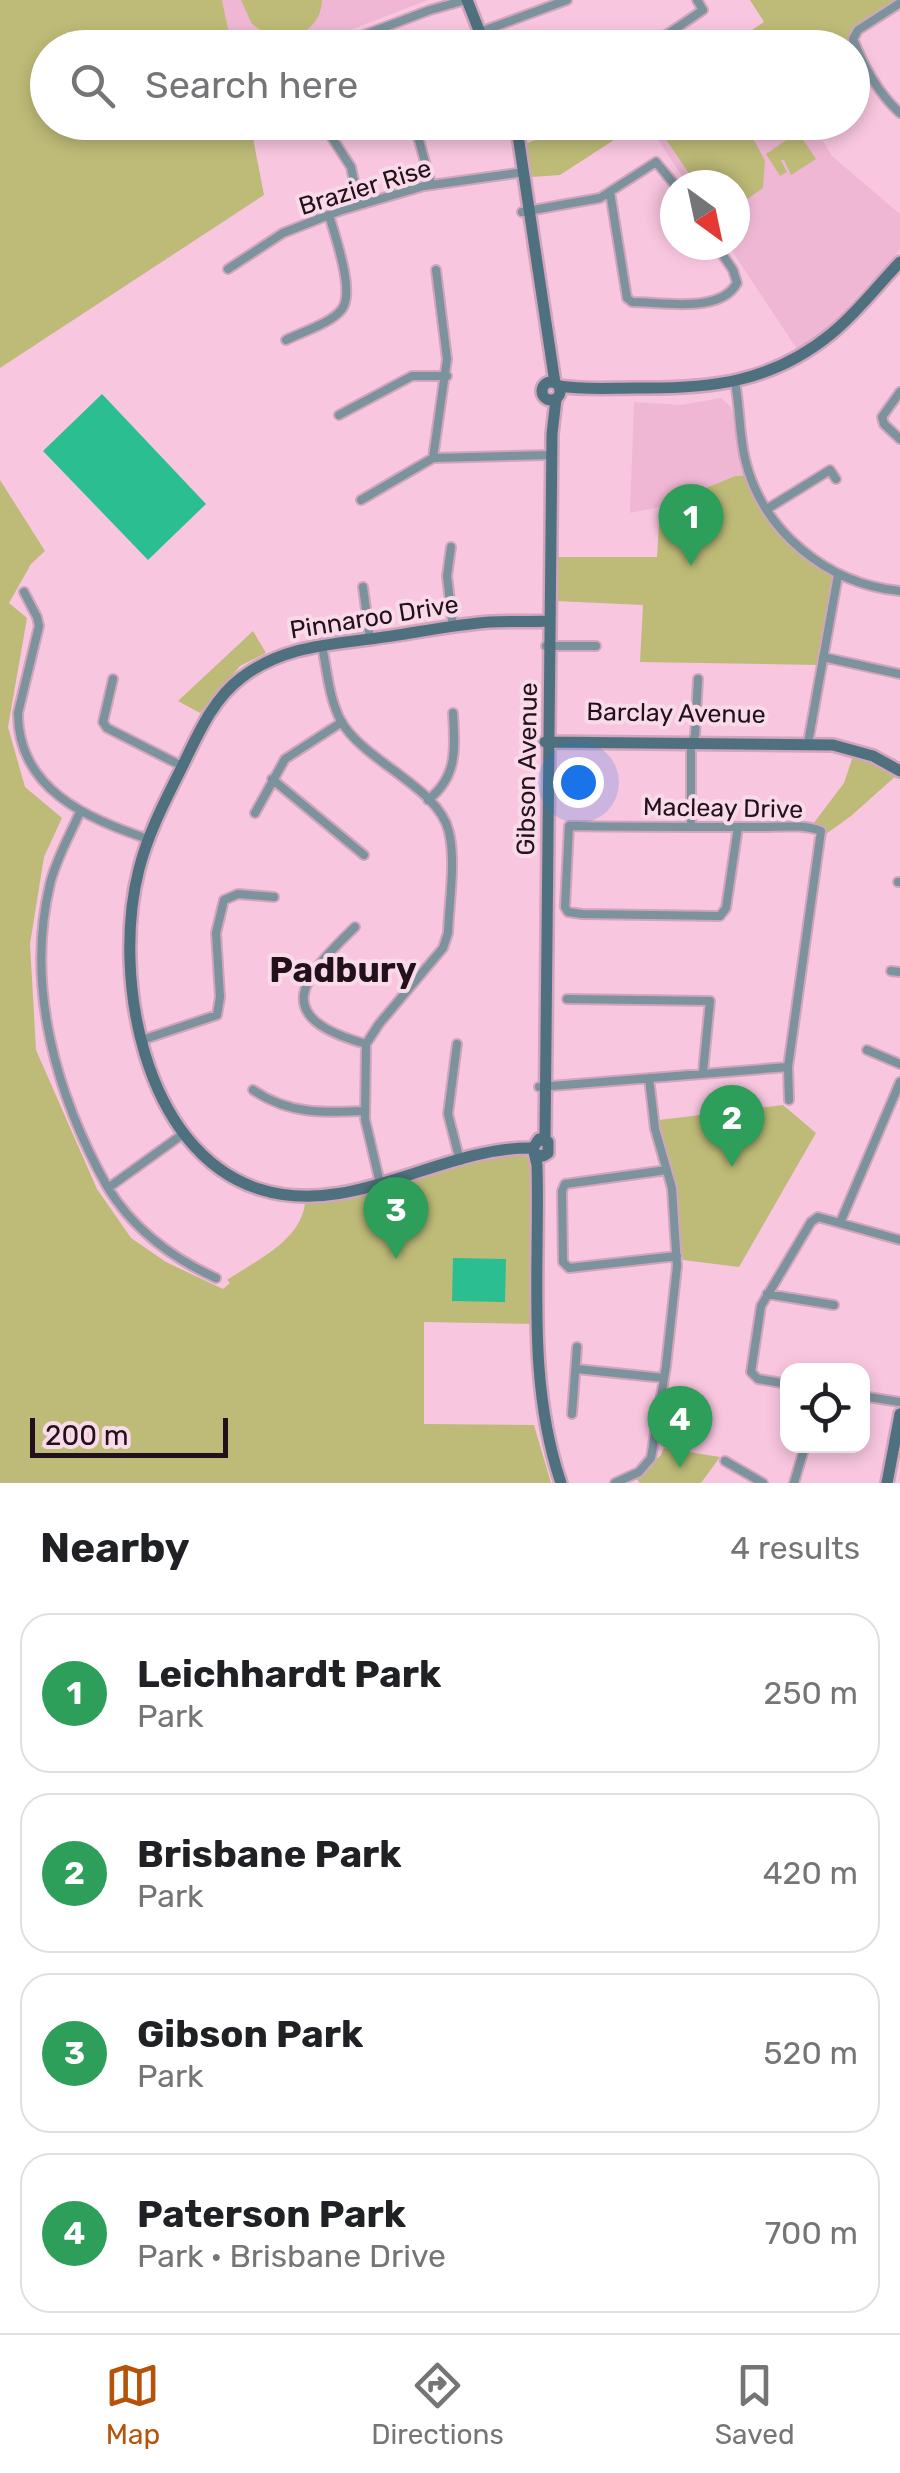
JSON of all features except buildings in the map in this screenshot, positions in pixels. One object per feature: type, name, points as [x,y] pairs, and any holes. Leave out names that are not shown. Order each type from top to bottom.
[{"type":"street","points":[[430,10],[446,0]]},
{"type":"street","points":[[377,30],[469,0],[483,30]]},
{"type":"street","points":[[486,30],[567,0]]},
{"type":"street","points":[[674,30],[703,10],[697,0]]},
{"type":"street","points":[[858,30],[900,3]]},
{"type":"street","points":[[870,71],[900,113]]},
{"type":"street","points":[[333,140],[351,167],[359,205]]},
{"type":"street","points":[[419,140],[431,184]]},
{"type":"street","name":"Gibson Avenue","points":[[515,140],[554,391],[539,1147],[539,1390],[544,1422],[564,1483]]},
{"type":"street","points":[[526,211],[600,198],[656,162],[664,170]]},
{"type":"street","name":"Brazier Rise","points":[[228,269],[283,233],[359,205],[431,184],[520,173]]},
{"type":"street","points":[[610,192],[627,298],[632,302],[710,302],[732,293],[737,284],[727,260]]},
{"type":"street","points":[[286,340],[340,312],[346,301],[346,282],[330,215]]},
{"type":"street","points":[[735,385],[818,344],[850,317],[900,262]]},
{"type":"street","points":[[433,458],[446,376],[436,270]]},
{"type":"street","points":[[554,391],[735,385],[778,373],[822,348],[855,320],[900,270]]},
{"type":"street","points":[[339,416],[412,376],[446,376]]},
{"type":"street","points":[[735,385],[746,463],[767,510],[797,546],[838,575],[868,586],[900,591]]},
{"type":"street","points":[[900,392],[882,417],[884,424],[900,438]]},
{"type":"street","points":[[360,500],[433,458],[550,455]]},
{"type":"street","points":[[767,510],[830,470],[836,479]]},
{"type":"street","points":[[451,547],[447,576],[453,627]]},
{"type":"street","points":[[808,740],[838,575]]},
{"type":"street","points":[[364,587],[370,639]]},
{"type":"street","points":[[24,592],[38,617],[38,626],[18,713],[20,737],[37,776],[80,812],[148,839]]},
{"type":"street","name":"Pinnaroo Drive","points":[[539,1147],[497,1151],[318,1197],[255,1188],[208,1161],[183,1134],[166,1105],[142,1040],[128,958],[133,899],[148,839],[212,710],[238,680],[285,653],[322,644],[453,627],[548,621]]},
{"type":"street","points":[[322,644],[330,689],[342,722],[438,809],[449,832],[448,933],[432,965],[366,1044],[364,1112],[380,1182]]},
{"type":"street","points":[[548,646],[596,646]]},
{"type":"street","points":[[823,658],[900,674]]},
{"type":"street","points":[[113,679],[103,722],[107,728],[182,766]]},
{"type":"street","points":[[691,827],[698,679]]},
{"type":"street","points":[[428,800],[444,787],[455,757],[453,713]]},
{"type":"street","points":[[255,813],[272,779],[296,749],[342,722]]},
{"type":"street","name":"Barclay Avenue","points":[[547,737],[808,740],[862,745],[900,768]]},
{"type":"street","points":[[272,779],[364,856]]},
{"type":"street","points":[[80,812],[50,884],[41,955],[52,1055],[91,1155],[131,1222],[179,1259],[216,1278]]},
{"type":"street","name":"Macleay Drive","points":[[738,827],[726,908],[720,916],[568,912],[565,907],[566,828],[691,827],[738,827],[810,828],[821,832],[788,1067],[789,1100]]},
{"type":"street","points":[[142,1040],[217,1015],[220,997],[216,933],[224,900],[238,894],[274,897]]},
{"type":"street","points":[[355,926],[309,975],[303,997],[309,1017],[317,1026],[366,1044]]},
{"type":"street","points":[[567,999],[710,1000],[703,1072]]},
{"type":"street","points":[[457,1044],[448,1114],[460,1161]]},
{"type":"street","points":[[867,1050],[900,1064]]},
{"type":"street","points":[[543,1087],[788,1067]]},
{"type":"street","points":[[614,1483],[639,1472],[651,1458],[677,1256],[676,1222],[655,1129],[649,1078]]},
{"type":"street","points":[[840,1223],[900,1082]]},
{"type":"street","points":[[253,1090],[278,1105],[311,1112],[364,1112]]},
{"type":"street","points":[[108,1188],[183,1134]]},
{"type":"street","points":[[667,1170],[566,1184],[562,1192],[562,1262],[569,1268],[677,1256]]},
{"type":"street","points":[[780,1383],[758,1379],[752,1372],[761,1306],[815,1218],[900,1240]]},
{"type":"street","points":[[766,1294],[834,1305]]},
{"type":"street","points":[[572,1414],[578,1347]]},
{"type":"street","points":[[577,1369],[664,1378]]},
{"type":"street","points":[[870,1397],[900,1402]]},
{"type":"street","points":[[891,1483],[900,1414]]},
{"type":"street","points":[[794,1483],[803,1453]]},
{"type":"street","points":[[891,1483],[900,1459]]},
{"type":"street","points":[[725,1461],[763,1483]]},
{"type":"shaded area","points":[[0,0],[222,0],[228,30],[30,30],[30,140],[253,140],[264,195],[0,368]]},
{"type":"shaded area","points":[[222,0],[428,0],[350,30],[228,30]]},
{"type":"shaded area","points":[[241,0],[322,0],[318,17],[306,30],[260,30],[252,24]]},
{"type":"shaded area","points":[[750,0],[900,0],[866,30],[752,30],[764,22]]},
{"type":"shaded area","points":[[614,140],[560,175],[531,177],[527,143]]},
{"type":"shaded area","points":[[658,140],[822,140],[832,156],[900,214],[900,250],[827,330],[797,349],[738,260],[750,260],[750,170],[678,170]]},
{"type":"shaded area","points":[[667,140],[754,140],[765,161],[763,188],[750,197],[750,170],[687,170]]},
{"type":"shaded area","points":[[786,140],[803,140],[816,159],[791,175],[781,160],[787,172],[780,176],[766,154]]},
{"type":"shaded area","points":[[102,394],[206,504],[148,560],[43,451]]},
{"type":"shaded area","points":[[721,398],[731,407],[750,475],[735,476],[660,507],[630,513],[634,402],[681,405]]},
{"type":"shaded area","points":[[750,475],[765,505],[786,531],[838,575],[817,665],[640,662],[643,605],[556,601],[557,557],[657,557],[660,507],[735,476]]},
{"type":"shaded area","points":[[0,480],[45,551],[31,564],[9,603],[27,618],[8,727],[25,787],[62,818],[44,857],[30,944],[36,1050],[97,1189],[131,1238],[166,1262],[223,1289],[230,1283],[227,1280],[286,1239],[302,1216],[305,1203],[480,1158],[521,1152],[531,1161],[538,1324],[424,1322],[424,1424],[534,1425],[551,1483],[0,1483]]},
{"type":"shaded area","points":[[253,631],[266,653],[240,666],[200,713],[178,701]]},
{"type":"shaded area","points":[[855,750],[898,774],[826,834],[810,828],[844,783]]},
{"type":"shaded area","points":[[783,1105],[816,1133],[739,1267],[683,1260],[674,1189],[659,1145],[659,1120]]},
{"type":"shaded area","points":[[453,1258],[506,1259],[505,1302],[452,1301]]},
{"type":"shaded area","points":[[664,1448],[720,1457],[701,1483],[640,1483],[636,1478]]},
{"type":"place","name":"Leichhardt Park","points":[[691,566]]},
{"type":"place","name":"Brisbane Park","points":[[732,1167]]},
{"type":"place","name":"Gibson Park","points":[[396,1259]]},
{"type":"place","name":"Paterson Park","points":[[680,1468]]},
{"type":"district","name":"Padbury","points":[[343,970]]}]
